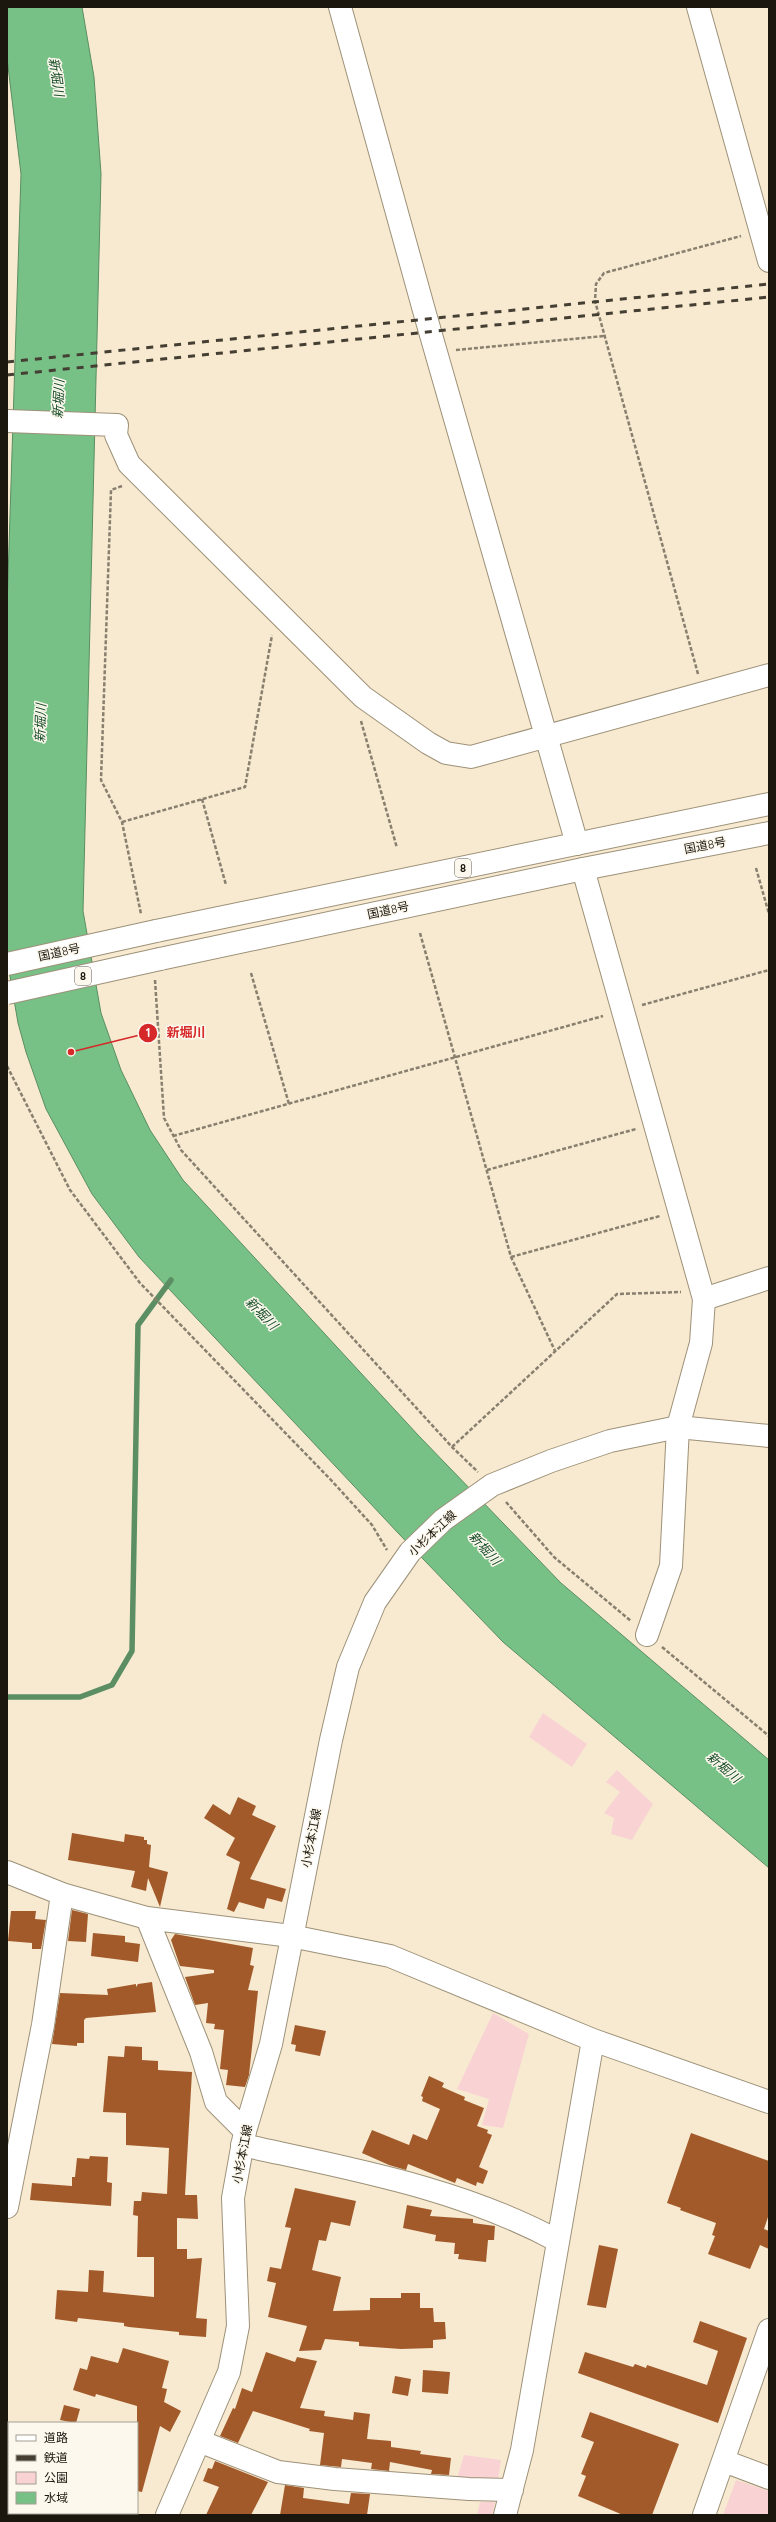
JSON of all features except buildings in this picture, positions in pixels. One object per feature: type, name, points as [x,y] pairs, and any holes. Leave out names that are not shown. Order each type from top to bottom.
[{"type":"main road","points":[[340,7],[436,352],[577,844]]},
{"type":"main road","points":[[698,7],[762,222],[769,261]]},
{"type":"main road","points":[[7,421],[116,424],[116,435],[130,464],[277,609],[363,697],[428,743],[446,753],[471,757],[547,738],[769,675]]},
{"type":"main road","name":"国道8号","points":[[7,964],[150,926],[577,844],[769,804]]},
{"type":"main road","name":"国道8号","points":[[7,993],[157,967],[583,869],[769,832]]},
{"type":"main road","points":[[583,869],[678,1211],[703,1295],[701,1343],[678,1427],[671,1566],[647,1635]]},
{"type":"main road","points":[[703,1295],[769,1278]]},
{"type":"main road","name":"小杉本江線","points":[[168,2515],[229,2372],[238,2326],[234,2198],[244,2138],[271,2044],[291,1936],[331,1740],[348,1667],[375,1602],[404,1560],[442,1520],[487,1489],[551,1461],[610,1441],[678,1427],[769,1436]]},
{"type":"main road","points":[[7,1872],[62,1894],[147,1918],[291,1936],[390,1956],[593,2040],[769,2102]]},
{"type":"main road","points":[[7,2207],[42,2025],[62,1894]]},
{"type":"main road","points":[[147,1918],[201,2052],[216,2102],[244,2138],[446,2192],[536,2229],[558,2241]]},
{"type":"main road","points":[[505,2515],[522,2450],[593,2040]]},
{"type":"main road","points":[[704,2515],[769,2330]]},
{"type":"main road","points":[[199,2441],[278,2472],[335,2479],[469,2489],[512,2490]]},
{"type":"main road","points":[[724,2461],[769,2478]]},
{"type":"path","points":[[704,693],[604,336],[595,301],[596,284],[604,273],[762,222]]},
{"type":"path","points":[[436,352],[604,336]]},
{"type":"path","points":[[145,478],[111,490],[101,780],[122,822],[150,926]]},
{"type":"path","points":[[122,822],[245,786],[277,609]]},
{"type":"path","points":[[363,697],[359,713],[397,848]]},
{"type":"path","points":[[202,799],[226,885]]},
{"type":"path","points":[[756,868],[769,914]]},
{"type":"path","points":[[420,933],[512,1257],[555,1351]]},
{"type":"path","points":[[157,967],[164,1118],[181,1150],[452,1447],[487,1489],[554,1557],[769,1736]]},
{"type":"path","points":[[174,1136],[769,970]]},
{"type":"path","points":[[251,973],[289,1104]]},
{"type":"path","points":[[7,1066],[70,1190],[140,1283],[331,1480],[404,1560]]},
{"type":"path","points":[[487,1170],[654,1124]]},
{"type":"path","points":[[512,1257],[678,1211]]},
{"type":"path","points":[[452,1447],[617,1294],[703,1295]]},
{"type":"green space","points":[[543,1713],[587,1744],[572,1767],[529,1737]]},
{"type":"green space","points":[[617,1770],[653,1804],[632,1840],[611,1834],[614,1818],[604,1813],[620,1792],[606,1782]]},
{"type":"green space","points":[[493,2013],[529,2034],[503,2128],[482,2125],[489,2099],[457,2089]]},
{"type":"green space","points":[[464,2455],[501,2460],[497,2485],[456,2482]]},
{"type":"green space","points":[[736,2480],[769,2491],[769,2515],[723,2515]]},
{"type":"green space","points":[[480,2502],[495,2502],[492,2515],[477,2515]]},
{"type":"water","points":[[7,7],[82,7],[94,77],[101,174],[83,911],[101,1013],[121,1070],[150,1130],[183,1180],[418,1435],[561,1583],[769,1760],[769,1868],[503,1642],[399,1534],[139,1257],[92,1194],[46,1109],[26,1052],[18,1023],[7,959],[7,608],[21,174],[7,58]]},
{"type":"waterway","points":[[7,1697],[80,1697],[112,1685],[132,1651],[138,1325],[171,1280]]},
{"type":"railway","points":[[7,362],[769,284]]},
{"type":"railway","points":[[7,375],[769,297]]},
{"type":"place","name":"新堀川","points":[[71,1052]]}]
